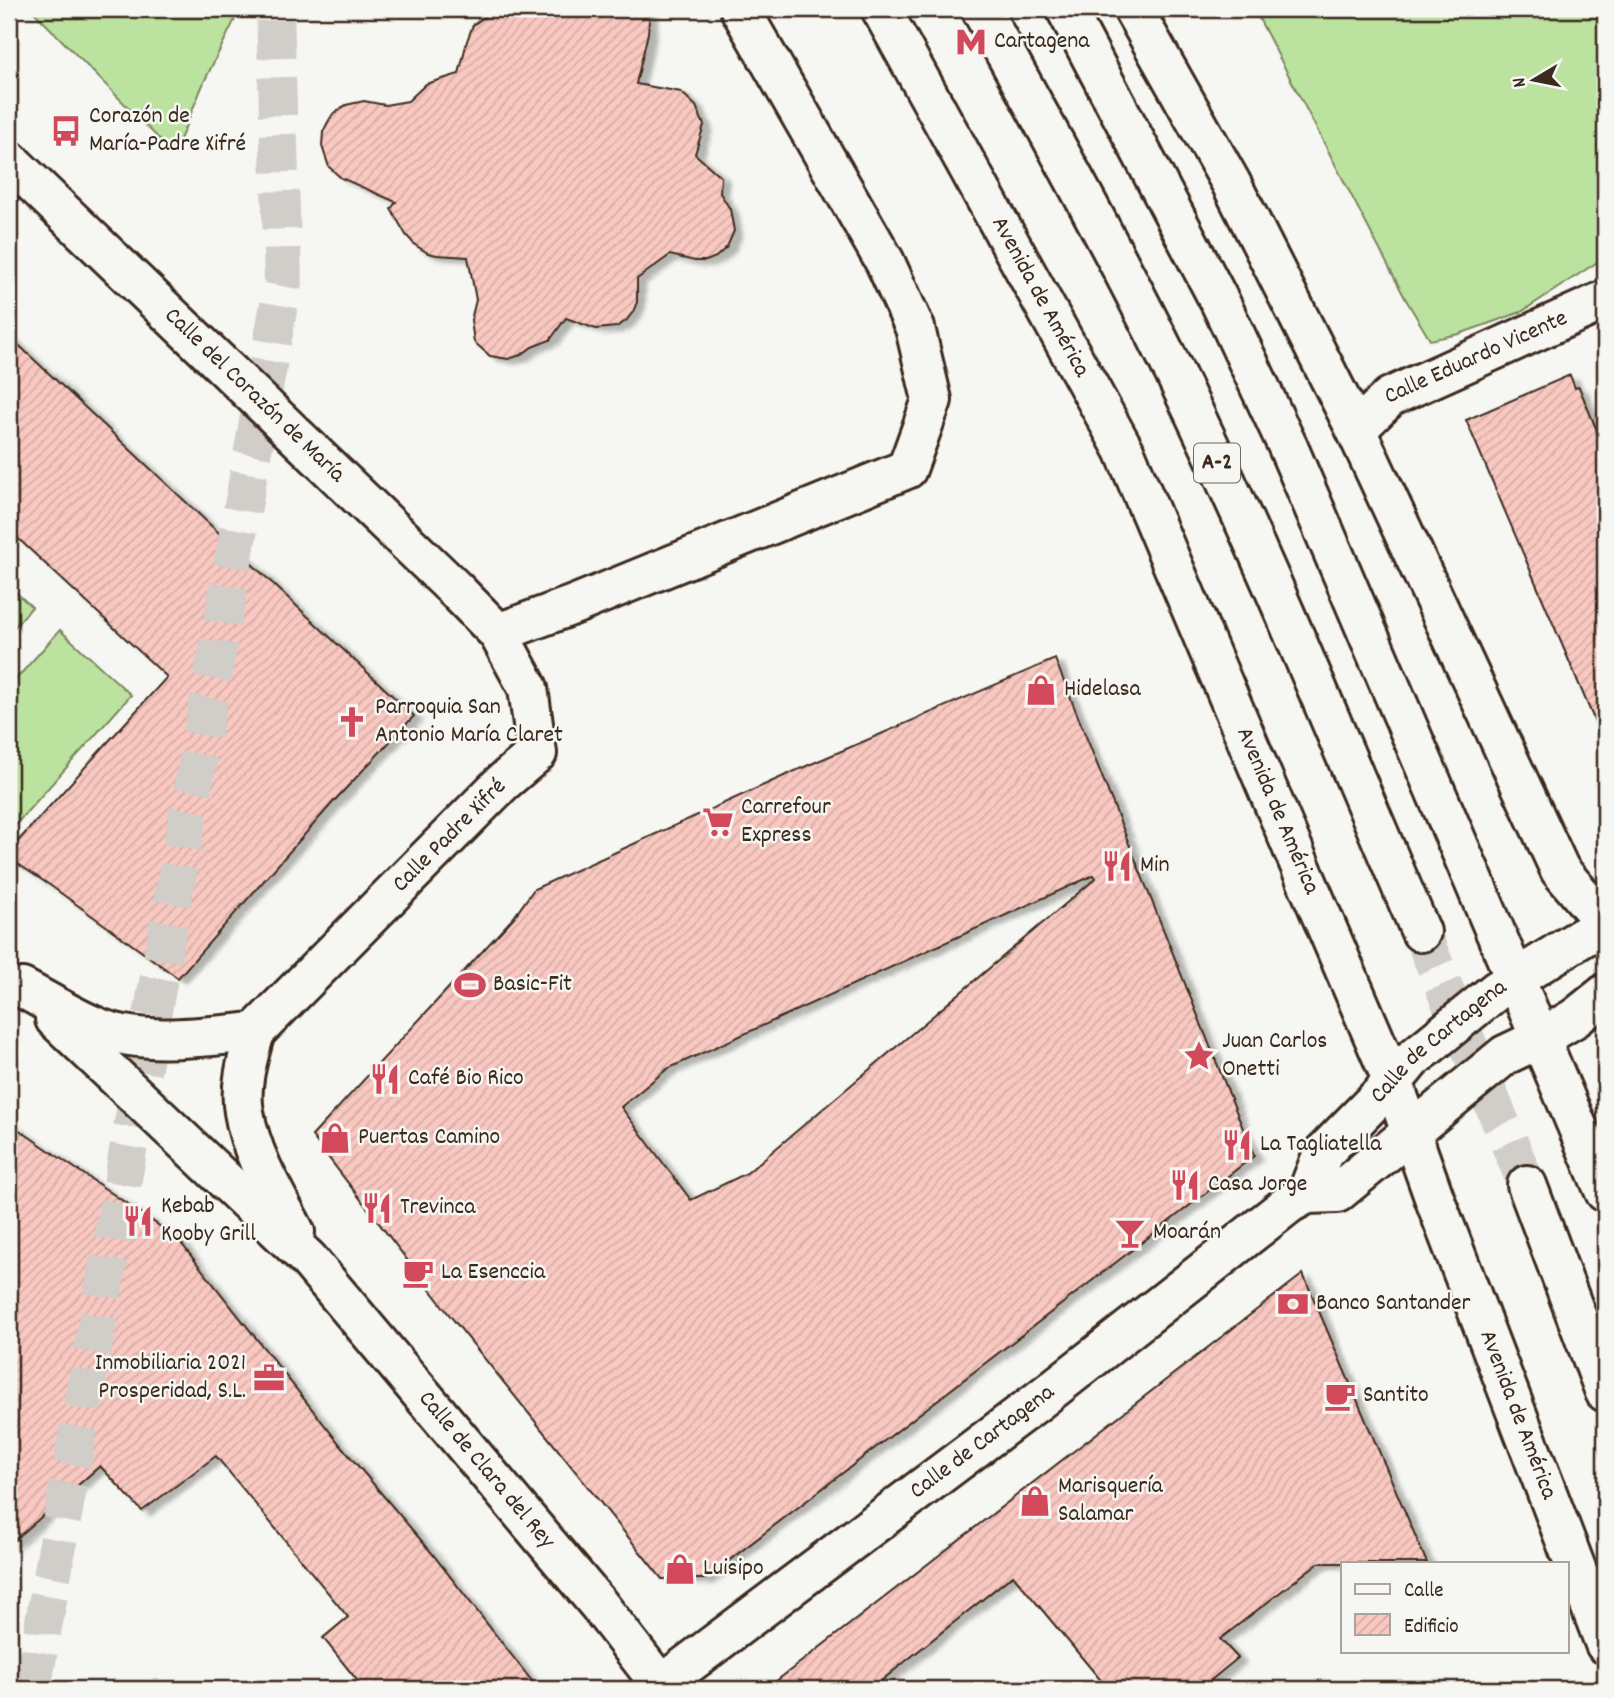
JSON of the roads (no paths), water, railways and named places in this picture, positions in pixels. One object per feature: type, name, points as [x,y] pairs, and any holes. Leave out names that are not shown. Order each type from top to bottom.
[{"type":"main road","points":[[498,633],[907,469],[932,400],[915,328],[885,262],[740,9]]},
{"type":"main road","name":"Avenida de América","points":[[881,9],[1124,450],[1393,1082],[1435,1200],[1605,1644]]},
{"type":"main road","name":"A-2","points":[[981,9],[1085,198],[1180,385],[1244,520],[1421,932]]},
{"type":"main road","points":[[1066,9],[1221,304],[1288,447],[1605,1192]]},
{"type":"main road","points":[[1133,9],[1231,183],[1356,430],[1560,870],[1592,908],[1605,914]]},
{"type":"main road","name":"Calle del Corazón de María","points":[[9,160],[498,633]]},
{"type":"main road","name":"Calle Eduardo Vicente","points":[[1356,430],[1390,397],[1604,304]]},
{"type":"main road","name":"Calle Padre Xifré","points":[[255,1032],[502,783],[537,752],[528,688],[498,633]]},
{"type":"main road","name":"Calle de Cartagena","points":[[1307,1194],[1323,1153],[1411,1060],[1496,990],[1605,926]]},
{"type":"main road","points":[[16,983],[99,1028],[136,1037],[203,1037],[255,1032]]},
{"type":"main road","name":"Calle de Clara del Rey","points":[[16,983],[308,1259],[599,1605],[660,1688]]},
{"type":"main road","name":"Calle de Cartagena","points":[[660,1688],[1038,1401],[1290,1203],[1307,1194],[1337,1193],[1505,1055],[1576,1018],[1605,994]]},
{"type":"main road","name":"Calle de Clara del Rey","points":[[255,1032],[245,1068],[243,1110],[254,1148],[308,1259]]},
{"type":"main road","points":[[1527,1185],[1605,1392]]},
{"type":"tunnel","points":[[32,1689],[283,282],[275,9]]},
{"type":"tunnel","points":[[1421,932],[1527,1185]]},
{"type":"place","name":"Cartagena","points":[[971,42]]},
{"type":"place","name":"Corazón de María-Padre Xifré","points":[[66,131]]},
{"type":"place","name":"Hidelasa","points":[[1041,690]]},
{"type":"place","name":"Parroquia San Antonio María Claret","points":[[352,722]]},
{"type":"place","name":"Carrefour Express","points":[[718,822]]},
{"type":"place","name":"Min","points":[[1117,866]]},
{"type":"place","name":"Basic-Fit","points":[[470,985]]},
{"type":"place","name":"Juan Carlos Onetti","points":[[1199,1056]]},
{"type":"place","name":"Café Bio Rico","points":[[385,1079]]},
{"type":"place","name":"Puertas Camino","points":[[335,1138]]},
{"type":"place","name":"La Tagliatella","points":[[1237,1145]]},
{"type":"place","name":"Casa Jorge","points":[[1185,1185]]},
{"type":"place","name":"Trevinca","points":[[377,1208]]},
{"type":"place","name":"Kebab Kooby Grill","points":[[138,1221]]},
{"type":"place","name":"Moarán","points":[[1130,1233]]},
{"type":"place","name":"La Esenccia","points":[[418,1273]]},
{"type":"place","name":"Banco Santander","points":[[1293,1304]]},
{"type":"place","name":"Inmobiliaria 2021 Prosperidad, S.L.","points":[[269,1378]]},
{"type":"place","name":"Santito","points":[[1340,1396]]},
{"type":"place","name":"Marisquería Salamar","points":[[1035,1501]]},
{"type":"place","name":"Luisipo","points":[[680,1569]]}]
